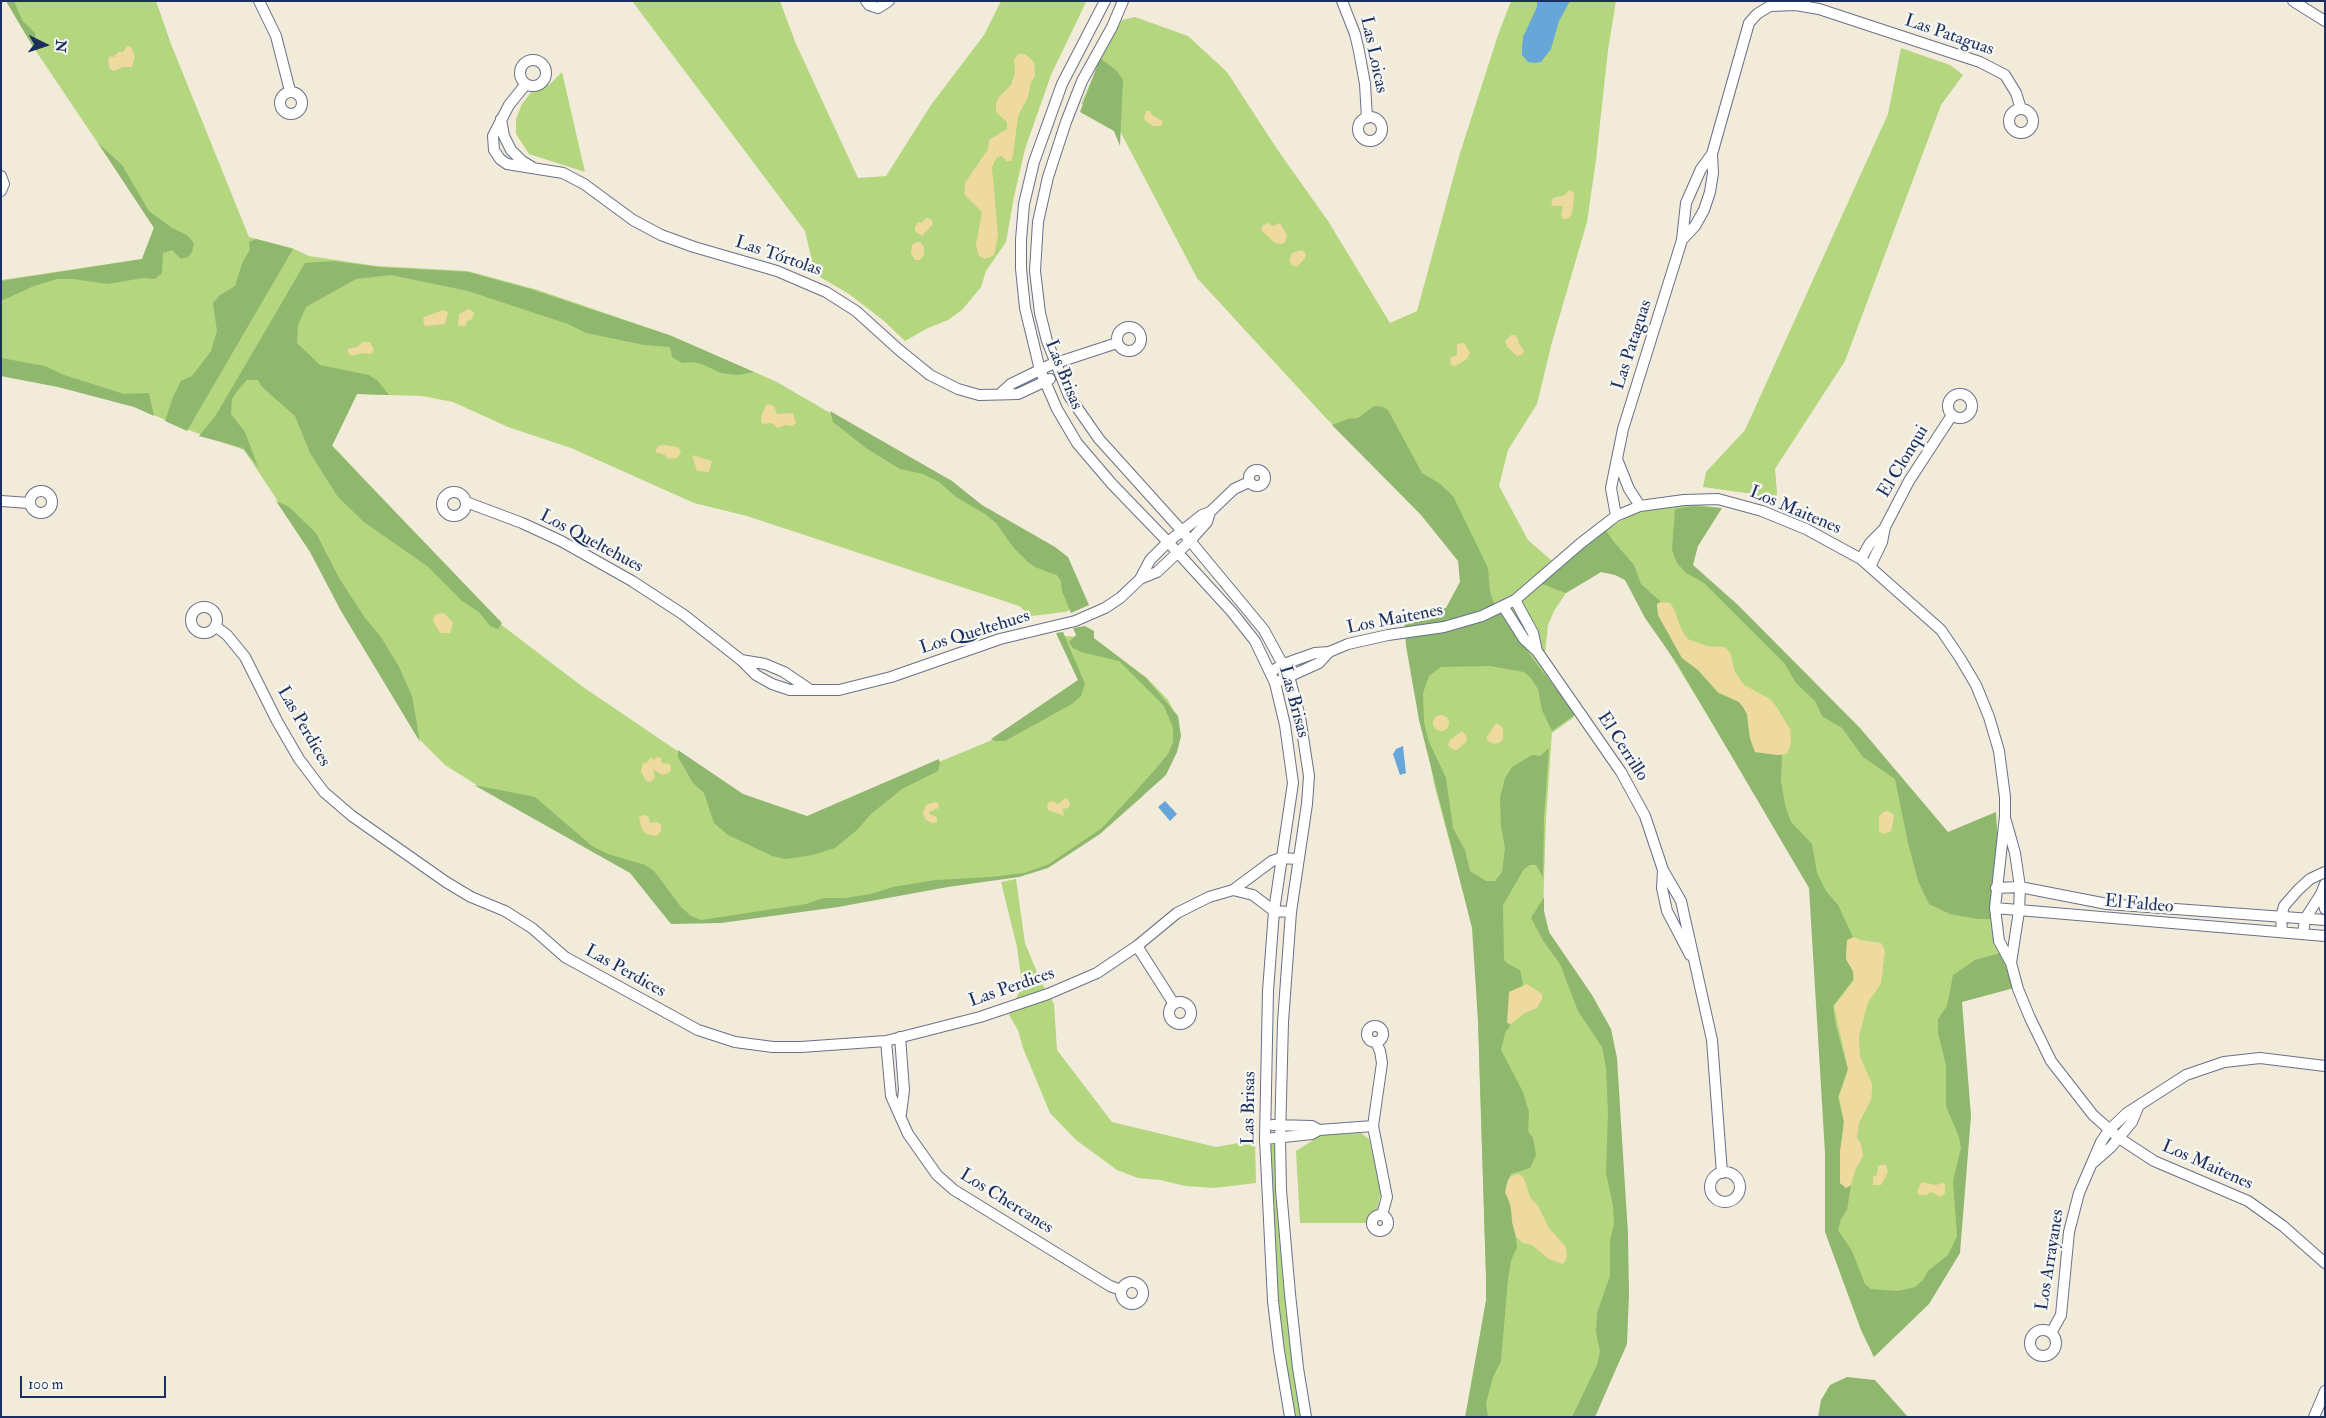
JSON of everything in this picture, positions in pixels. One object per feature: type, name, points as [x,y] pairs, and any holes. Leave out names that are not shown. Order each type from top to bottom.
[{"type":"street","points":[[258,1],[276,36],[290,91]]},
{"type":"street","points":[[866,1],[869,5],[878,8],[885,6],[889,1]]},
{"type":"street","name":"Las Brisas","points":[[1105,1],[1062,84],[1034,162],[1026,196],[1022,240],[1021,269],[1025,308],[1040,370],[1057,409],[1077,443],[1112,484],[1178,552],[1232,612],[1255,641],[1275,684],[1285,725],[1293,783],[1274,910],[1268,991],[1265,1139],[1273,1301],[1278,1351],[1290,1417]]},
{"type":"street","name":"Las Brisas","points":[[1123,1],[1112,28],[1082,81],[1048,177],[1038,222],[1035,271],[1040,313],[1057,368],[1069,396],[1099,439],[1182,530],[1264,630],[1289,676],[1300,717],[1309,776],[1307,804],[1291,912],[1283,1022],[1280,1138],[1281,1190],[1290,1294],[1298,1368],[1306,1417]]},
{"type":"street","name":"Las Loicas","points":[[1342,1],[1355,34],[1359,51],[1365,84],[1367,118]]},
{"type":"street","points":[[2292,1],[2325,21]]},
{"type":"street","name":"Las Pataguas","points":[[1616,516],[1612,488],[1623,429],[1682,240],[1684,212],[1692,185],[1712,154],[1749,23],[1757,14],[1769,4],[1796,5],[1819,9],[1980,62],[2005,75],[2016,93],[2021,109]]},
{"type":"street","name":"Las Tórtolas","points":[[526,84],[501,119],[492,141],[497,155],[507,164],[551,170],[575,179],[633,220],[661,235],[694,247],[777,271],[812,284],[856,312],[930,375],[965,392],[985,395],[1001,393],[1018,394],[1045,382],[1057,368]]},
{"type":"street","points":[[1049,116],[1066,122]]},
{"type":"street","name":"Las Tórtolas","points":[[501,119],[504,136],[512,150],[522,161],[533,167]]},
{"type":"street","name":"Las Pataguas","points":[[1682,240],[1695,226],[1704,210],[1710,192],[1713,173],[1712,154]]},
{"type":"street","points":[[1,176],[4,184],[1,191]]},
{"type":"street","name":"Las Tórtolas","points":[[1001,393],[1011,384],[1040,370],[1057,368],[1117,343]]},
{"type":"street","name":"El Clonqui","points":[[1870,567],[1882,542],[1886,527],[1909,481],[1952,415]]},
{"type":"street","points":[[1617,459],[1628,489],[1640,506]]},
{"type":"street","name":"Los Queltehues","points":[[1140,579],[1150,560],[1168,542],[1202,515],[1210,512],[1234,489],[1249,482]]},
{"type":"street","name":"Los Maitenes","points":[[1270,672],[1284,664],[1315,653],[1328,652],[1348,644],[1458,624],[1503,606],[1515,600],[1581,543],[1616,516],[1640,506],[1684,500],[1718,499],[1762,511],[1806,529],[1861,559],[1940,630],[1976,685],[1989,717],[1999,751],[2005,797],[2005,816],[1995,908],[1999,941],[2011,963],[2018,989],[2051,1061],[2087,1108],[2119,1138],[2154,1161],[2189,1177],[2232,1193],[2254,1205],[2283,1226],[2325,1264]]},
{"type":"street","points":[[1,501],[29,503]]},
{"type":"street","name":"Los Queltehues","points":[[466,502],[546,534],[619,573],[684,615],[741,660],[756,675],[772,684],[790,690],[839,690],[871,683],[992,641],[1075,621],[1112,604],[1140,579],[1157,572],[1207,522],[1210,512]]},
{"type":"street","name":"El Clonqui","points":[[1861,559],[1870,542],[1886,527]]},
{"type":"street","name":"El Cerrillo","points":[[1515,600],[1533,633],[1537,650]]},
{"type":"street","name":"El Cerrillo","points":[[1503,606],[1524,640],[1537,650],[1621,772],[1645,816],[1663,870],[1681,901],[1712,1040],[1722,1173]]},
{"type":"street","name":"Las Perdices","points":[[215,626],[227,635],[245,657],[299,759],[324,792],[352,816],[446,882],[471,897],[505,911],[532,928],[565,957],[698,1030],[735,1042],[773,1047],[801,1047],[886,1041],[980,1017],[1048,994],[1097,972],[1137,946],[1177,913],[1209,897],[1233,890],[1281,858]]},
{"type":"street","name":"Los Maitenes","points":[[1275,684],[1319,663],[1328,652]]},
{"type":"street","name":"Los Queltehues","points":[[741,660],[765,664],[784,672],[809,689]]},
{"type":"street","name":"Los Maitenes","points":[[2005,816],[2015,853],[2020,887],[2019,911],[2011,963]]},
{"type":"street","points":[[1281,858],[1298,859]]},
{"type":"street","name":"El Cerrillo","points":[[1663,870],[1662,888],[1667,911],[1693,961]]},
{"type":"street","points":[[2282,932],[2281,917],[2284,906],[2310,879],[2325,872]]},
{"type":"street","name":"El Faldeo","points":[[1996,888],[2020,887],[2107,904],[2325,920]]},
{"type":"street","points":[[2323,889],[2325,909]]},
{"type":"street","points":[[2304,934],[2306,919],[2323,889]]},
{"type":"street","points":[[1233,890],[1253,895],[1274,910],[1291,912]]},
{"type":"street","name":"El Faldeo","points":[[1995,908],[2325,936]]},
{"type":"street","points":[[1137,946],[1174,1004]]},
{"type":"street","name":"Los Chercanes","points":[[900,1037],[904,1090],[901,1114]]},
{"type":"street","name":"Los Chercanes","points":[[886,1041],[891,1096],[901,1114],[908,1134],[937,1176],[954,1190],[1110,1286],[1122,1290]]},
{"type":"street","points":[[1376,1042],[1382,1063],[1373,1126],[1388,1197],[1382,1215]]},
{"type":"street","name":"Los Arrayanes","points":[[2051,1333],[2061,1315],[2069,1232],[2079,1193],[2109,1130],[2127,1113],[2186,1075],[2224,1062],[2260,1058],[2325,1066]]},
{"type":"street","name":"Los Arrayanes","points":[[2094,1162],[2119,1138],[2132,1122],[2139,1106]]},
{"type":"street","points":[[1266,1125],[1312,1126],[1318,1130]]},
{"type":"street","points":[[1265,1139],[1312,1134],[1318,1130],[1373,1126]]},
{"type":"street","points":[[2314,1417],[2325,1391]]},
{"type":"green space","points":[[6,1],[156,1],[171,44],[249,237],[292,248],[309,256],[377,266],[468,271],[538,290],[672,336],[777,382],[962,490],[1087,604],[1065,612],[1031,616],[1019,606],[747,516],[694,503],[571,448],[508,427],[453,402],[422,396],[357,394],[332,445],[499,623],[583,687],[741,794],[806,817],[992,740],[1079,681],[1057,635],[1095,639],[1147,678],[1168,700],[1177,717],[1180,736],[1142,797],[1101,832],[1049,867],[1018,876],[946,885],[836,907],[672,923],[631,873],[499,799],[445,765],[421,741],[340,607],[311,551],[244,450],[183,428],[134,406],[55,386],[1,376],[1,280],[142,259],[154,227],[32,45]]},
{"type":"green space","points":[[6,1],[14,1],[22,20],[35,33],[38,52],[32,45]]},
{"type":"green space","points":[[632,1],[780,1],[796,44],[858,178],[886,176],[931,105],[984,35],[1001,1],[1086,2],[1051,75],[1025,149],[1006,242],[986,271],[981,287],[962,310],[948,320],[928,328],[905,341],[884,321],[849,294],[815,274],[805,231]]},
{"type":"green space","points":[[1511,1],[1616,1],[1608,50],[1587,222],[1552,342],[1537,404],[1508,450],[1499,486],[1528,540],[1559,567],[1606,530],[1634,513],[1687,503],[1720,508],[1697,547],[1691,565],[1861,730],[1991,913],[2015,985],[1961,1001],[1970,1117],[1959,1253],[1928,1303],[1873,1356],[1826,1231],[1826,1152],[1810,889],[1783,840],[1625,580],[1616,574],[1601,572],[1566,593],[1554,611],[1548,625],[1544,663],[1574,717],[1552,733],[1546,818],[1543,911],[1550,935],[1591,996],[1619,1115],[1628,1233],[1594,1417],[1466,1417],[1486,1300],[1478,1018],[1473,928],[1435,788],[1407,646],[1404,618],[1446,608],[1460,582],[1459,561],[1421,514],[1325,417],[1197,278],[1120,131],[1103,107],[1081,104],[1107,45],[1122,20],[1135,17],[1188,36],[1227,72],[1277,149],[1328,221],[1390,323],[1417,311],[1460,153],[1498,35]]},
{"type":"green space","points":[[1901,48],[1950,65],[1963,75],[1941,105],[1845,361],[1775,469],[1777,493],[1775,502],[1753,494],[1703,487],[1706,472],[1745,430],[1888,114]]},
{"type":"green space","points":[[1100,58],[1117,71],[1123,80],[1120,146],[1114,131],[1080,112]]},
{"type":"green space","points":[[562,72],[585,172],[529,154],[516,134],[516,119],[522,104],[532,91],[549,85]]},
{"type":"green space","points":[[98,143],[122,165],[149,211],[172,228],[187,235],[194,243],[192,252],[188,257],[181,259],[172,250],[163,253],[162,273],[155,279],[143,278],[108,284],[73,279],[57,279],[34,286],[1,301],[1,281],[142,259],[154,228]]},
{"type":"green space","points":[[256,239],[293,249],[187,431],[165,421],[173,397],[181,381],[192,376],[211,351],[217,331],[213,303],[220,295],[235,286],[243,261],[250,250],[249,242]]},
{"type":"green space","points":[[333,261],[379,267],[468,272],[530,289],[669,335],[754,372],[738,375],[721,373],[694,362],[682,363],[672,357],[670,347],[644,345],[586,333],[568,324],[468,291],[391,275],[356,279],[306,307],[298,325],[297,343],[320,365],[369,375],[378,381],[389,395],[357,394],[332,446],[502,623],[498,629],[490,626],[479,612],[462,601],[427,566],[364,522],[338,497],[310,453],[295,416],[262,387],[258,380],[247,380],[238,390],[232,399],[231,414],[245,432],[258,467],[243,448],[199,436],[216,415],[305,263]]},
{"type":"green space","points":[[1,358],[45,366],[64,375],[124,394],[149,393],[154,416],[134,407],[58,387],[1,376]]},
{"type":"green space","points":[[1374,406],[1383,407],[1388,410],[1422,473],[1439,483],[1453,496],[1488,568],[1490,591],[1494,604],[1538,666],[1576,714],[1552,731],[1542,710],[1538,689],[1530,677],[1524,672],[1490,666],[1441,667],[1429,676],[1423,693],[1424,723],[1429,742],[1446,778],[1453,828],[1465,850],[1470,871],[1486,881],[1495,881],[1502,872],[1505,848],[1501,827],[1500,798],[1505,778],[1512,767],[1532,755],[1540,756],[1549,748],[1544,818],[1543,877],[1536,865],[1530,865],[1524,869],[1503,905],[1504,960],[1520,970],[1523,984],[1509,1005],[1510,1026],[1505,1033],[1501,1050],[1523,1092],[1529,1112],[1528,1131],[1533,1138],[1536,1155],[1530,1168],[1511,1174],[1506,1186],[1517,1247],[1511,1261],[1508,1279],[1501,1361],[1493,1377],[1486,1403],[1488,1417],[1465,1417],[1486,1301],[1478,1021],[1472,928],[1419,720],[1406,646],[1404,617],[1446,608],[1460,582],[1458,561],[1421,515],[1332,425],[1348,419],[1358,418]]},
{"type":"green space","points":[[830,411],[952,481],[982,505],[1055,547],[1068,557],[1089,605],[1071,613],[1062,591],[1061,581],[1056,575],[1035,567],[1028,562],[1013,547],[996,523],[985,514],[956,497],[939,482],[923,474],[900,469],[866,448],[833,422]]},
{"type":"green space","points":[[276,501],[289,507],[316,533],[339,578],[365,618],[381,637],[399,667],[412,696],[420,742],[341,611],[310,552]]},
{"type":"green space","points":[[1692,506],[1722,508],[1698,546],[1693,565],[1738,605],[1860,728],[1948,832],[1996,812],[1999,862],[1995,919],[1977,919],[1950,914],[1929,904],[1918,881],[1895,779],[1863,757],[1842,728],[1822,716],[1815,701],[1796,683],[1785,664],[1704,583],[1686,573],[1677,563],[1672,550],[1675,509]]},
{"type":"green space","points":[[1605,529],[1634,565],[1641,584],[1661,602],[1657,604],[1658,615],[1682,658],[1698,670],[1718,693],[1739,702],[1743,707],[1747,714],[1750,738],[1755,752],[1782,755],[1781,781],[1785,805],[1791,822],[1812,844],[1817,873],[1826,891],[1838,905],[1853,937],[1847,940],[1846,959],[1853,971],[1853,980],[1833,1006],[1836,1026],[1848,1069],[1838,1097],[1844,1122],[1840,1152],[1840,1183],[1846,1188],[1851,1185],[1847,1210],[1841,1219],[1838,1230],[1852,1251],[1865,1284],[1871,1289],[1898,1291],[1915,1287],[1923,1280],[1928,1271],[1948,1255],[1957,1236],[1953,1181],[1961,1148],[1959,1137],[1946,1106],[1946,1065],[1938,1033],[1938,1019],[1947,1006],[1953,975],[1975,960],[2000,953],[2014,988],[1962,1002],[1971,1116],[1960,1253],[1929,1304],[1874,1357],[1861,1330],[1825,1232],[1825,1153],[1809,888],[1678,665],[1645,618],[1625,580],[1615,575],[1601,572],[1566,593],[1542,584],[1576,551]]},
{"type":"green space","points":[[1085,626],[1094,631],[1094,638],[1146,678],[1178,716],[1181,736],[1177,752],[1166,775],[1100,834],[1048,868],[1019,877],[948,887],[838,907],[721,923],[671,924],[630,873],[474,785],[535,797],[592,846],[608,854],[645,865],[654,871],[681,907],[691,916],[701,920],[806,904],[823,898],[845,898],[871,894],[893,887],[935,880],[1024,873],[1049,864],[1102,828],[1168,754],[1173,742],[1173,728],[1164,706],[1119,661],[1081,652],[1073,648],[1069,642],[1076,635],[1073,628]]},
{"type":"green space","points":[[1063,632],[1085,684],[1081,696],[1072,704],[1005,741],[991,739],[1078,680],[1056,633]]},
{"type":"green space","points":[[678,750],[743,794],[807,816],[939,759],[940,764],[938,771],[902,789],[871,814],[857,830],[835,848],[813,855],[786,859],[772,856],[728,835],[714,823],[704,793],[693,783],[678,757]]},
{"type":"green space","points":[[1016,879],[1025,943],[1041,982],[1054,1004],[1057,1050],[1112,1122],[1216,1147],[1255,1140],[1256,1183],[1214,1188],[1185,1186],[1160,1180],[1138,1178],[1117,1170],[1076,1140],[1050,1113],[1023,1048],[1018,1030],[1009,1015],[1022,985],[1017,947],[1001,882]]},
{"type":"green space","points":[[1544,897],[1544,911],[1549,932],[1592,995],[1611,1029],[1617,1058],[1628,1235],[1629,1295],[1627,1344],[1595,1417],[1572,1417],[1597,1365],[1600,1352],[1596,1332],[1597,1313],[1610,1276],[1610,1240],[1614,1224],[1613,1206],[1606,1173],[1608,1113],[1606,1068],[1602,1047],[1578,1011],[1560,964],[1544,942],[1531,918]]},
{"type":"green space","points":[[1361,1133],[1369,1139],[1381,1193],[1377,1210],[1369,1216],[1366,1223],[1300,1223],[1296,1151],[1321,1135]]},
{"type":"green space","points":[[1271,1144],[1275,1145],[1281,1256],[1291,1354],[1301,1417],[1295,1417],[1279,1314],[1273,1254]]},
{"type":"green space","points":[[1847,1377],[1875,1380],[1908,1417],[1818,1417],[1821,1400],[1830,1385]]},
{"type":"sand","points":[[127,46],[131,47],[135,57],[132,67],[123,67],[114,71],[109,68],[108,59],[110,56],[114,57],[118,52],[123,52]]},
{"type":"sand","points":[[1018,54],[1025,54],[1034,62],[1035,76],[1031,82],[1028,97],[1018,116],[1011,161],[1006,161],[1002,156],[997,157],[992,167],[998,235],[994,255],[985,259],[979,256],[976,245],[982,212],[964,194],[965,183],[988,149],[989,140],[1007,129],[1007,122],[996,112],[996,104],[999,97],[1011,85],[1015,73],[1014,60]]},
{"type":"sand","points":[[1146,111],[1150,111],[1152,115],[1163,121],[1161,126],[1152,126],[1144,119]]},
{"type":"sand","points":[[1569,190],[1574,193],[1572,214],[1568,219],[1563,219],[1561,214],[1563,206],[1553,206],[1551,203],[1553,198],[1565,195]]},
{"type":"sand","points":[[926,218],[931,219],[933,224],[922,236],[915,231],[915,227],[918,222],[922,223]]},
{"type":"sand","points":[[1268,223],[1273,226],[1280,223],[1287,235],[1285,242],[1282,244],[1275,243],[1261,230],[1263,225]]},
{"type":"sand","points":[[917,242],[921,243],[924,247],[924,255],[920,260],[915,260],[911,253],[912,245]]},
{"type":"sand","points":[[1302,250],[1306,254],[1305,258],[1297,267],[1292,265],[1289,261],[1292,253]]},
{"type":"sand","points":[[469,309],[474,313],[472,319],[467,321],[466,326],[458,326],[459,314]]},
{"type":"sand","points":[[443,310],[448,312],[445,324],[425,326],[424,317]]},
{"type":"sand","points":[[1511,335],[1515,335],[1518,339],[1519,344],[1524,350],[1523,354],[1517,356],[1507,347],[1505,341]]},
{"type":"sand","points":[[363,342],[370,342],[374,350],[371,354],[362,353],[351,356],[348,353],[348,349],[357,347]]},
{"type":"sand","points":[[1464,343],[1470,353],[1467,359],[1456,366],[1451,365],[1450,358],[1457,355],[1457,344]]},
{"type":"sand","points":[[767,404],[774,406],[777,414],[793,413],[796,423],[792,426],[785,425],[778,428],[772,423],[762,424],[761,416]]},
{"type":"sand","points":[[658,446],[678,447],[681,453],[677,458],[668,459],[665,455],[655,452]]},
{"type":"sand","points":[[692,455],[712,461],[709,472],[697,471]]},
{"type":"sand","points":[[1661,602],[1670,603],[1682,631],[1688,639],[1707,646],[1725,647],[1731,654],[1734,670],[1744,685],[1770,699],[1776,706],[1790,729],[1791,744],[1787,754],[1778,755],[1755,752],[1750,738],[1747,714],[1743,707],[1739,702],[1718,692],[1698,670],[1682,658],[1658,615],[1657,604]]},
{"type":"sand","points":[[445,614],[453,623],[450,633],[440,633],[433,621],[435,615]]},
{"type":"sand","points":[[1441,715],[1447,717],[1449,723],[1447,729],[1441,731],[1435,729],[1433,723],[1435,717]]},
{"type":"sand","points":[[1496,723],[1503,728],[1503,738],[1501,742],[1494,744],[1487,740],[1487,737]]},
{"type":"sand","points":[[1462,731],[1467,737],[1466,742],[1457,750],[1452,749],[1448,745],[1450,740]]},
{"type":"sand","points":[[651,757],[654,760],[657,757],[661,758],[662,763],[670,764],[671,769],[669,773],[662,775],[653,769],[655,778],[650,782],[646,781],[641,771],[643,763],[646,763]]},
{"type":"sand","points":[[1065,798],[1068,799],[1070,804],[1068,808],[1063,809],[1064,816],[1048,810],[1047,804],[1049,802],[1052,801],[1058,804]]},
{"type":"sand","points":[[938,803],[939,808],[929,812],[929,814],[937,817],[937,822],[932,823],[925,819],[923,813],[926,805]]},
{"type":"sand","points":[[1888,811],[1894,815],[1893,822],[1891,831],[1884,834],[1879,831],[1879,817],[1883,812]]},
{"type":"sand","points":[[643,815],[648,816],[650,823],[657,822],[661,825],[661,831],[657,836],[646,834],[642,829],[639,817]]},
{"type":"sand","points":[[1854,937],[1860,940],[1881,943],[1885,951],[1881,984],[1868,1002],[1859,1036],[1860,1056],[1872,1084],[1872,1091],[1871,1100],[1859,1123],[1857,1138],[1861,1144],[1863,1156],[1856,1168],[1851,1185],[1846,1188],[1840,1183],[1840,1152],[1844,1122],[1839,1097],[1848,1069],[1834,1006],[1854,980],[1853,971],[1846,959],[1847,940]]},
{"type":"sand","points":[[1527,984],[1542,994],[1542,999],[1537,1008],[1525,1013],[1511,1024],[1507,1023],[1509,992]]},
{"type":"sand","points":[[1886,1165],[1888,1172],[1881,1185],[1873,1185],[1873,1177],[1877,1175],[1878,1166]]},
{"type":"sand","points":[[1519,1174],[1524,1178],[1530,1197],[1538,1206],[1549,1228],[1566,1247],[1567,1257],[1563,1264],[1549,1259],[1532,1245],[1523,1243],[1516,1237],[1512,1222],[1511,1206],[1505,1192],[1511,1176]]},
{"type":"sand","points":[[1922,1182],[1936,1185],[1945,1184],[1945,1193],[1941,1197],[1931,1192],[1926,1195],[1919,1195],[1917,1191]]},
{"type":"water","points":[[1537,1],[1570,1],[1559,21],[1551,49],[1541,62],[1534,63],[1528,62],[1522,55],[1522,47],[1523,37],[1537,7]]},
{"type":"water","points":[[1403,746],[1406,773],[1400,775],[1393,754],[1396,749]]},
{"type":"water","points":[[1165,801],[1177,814],[1170,821],[1158,807]]}]
